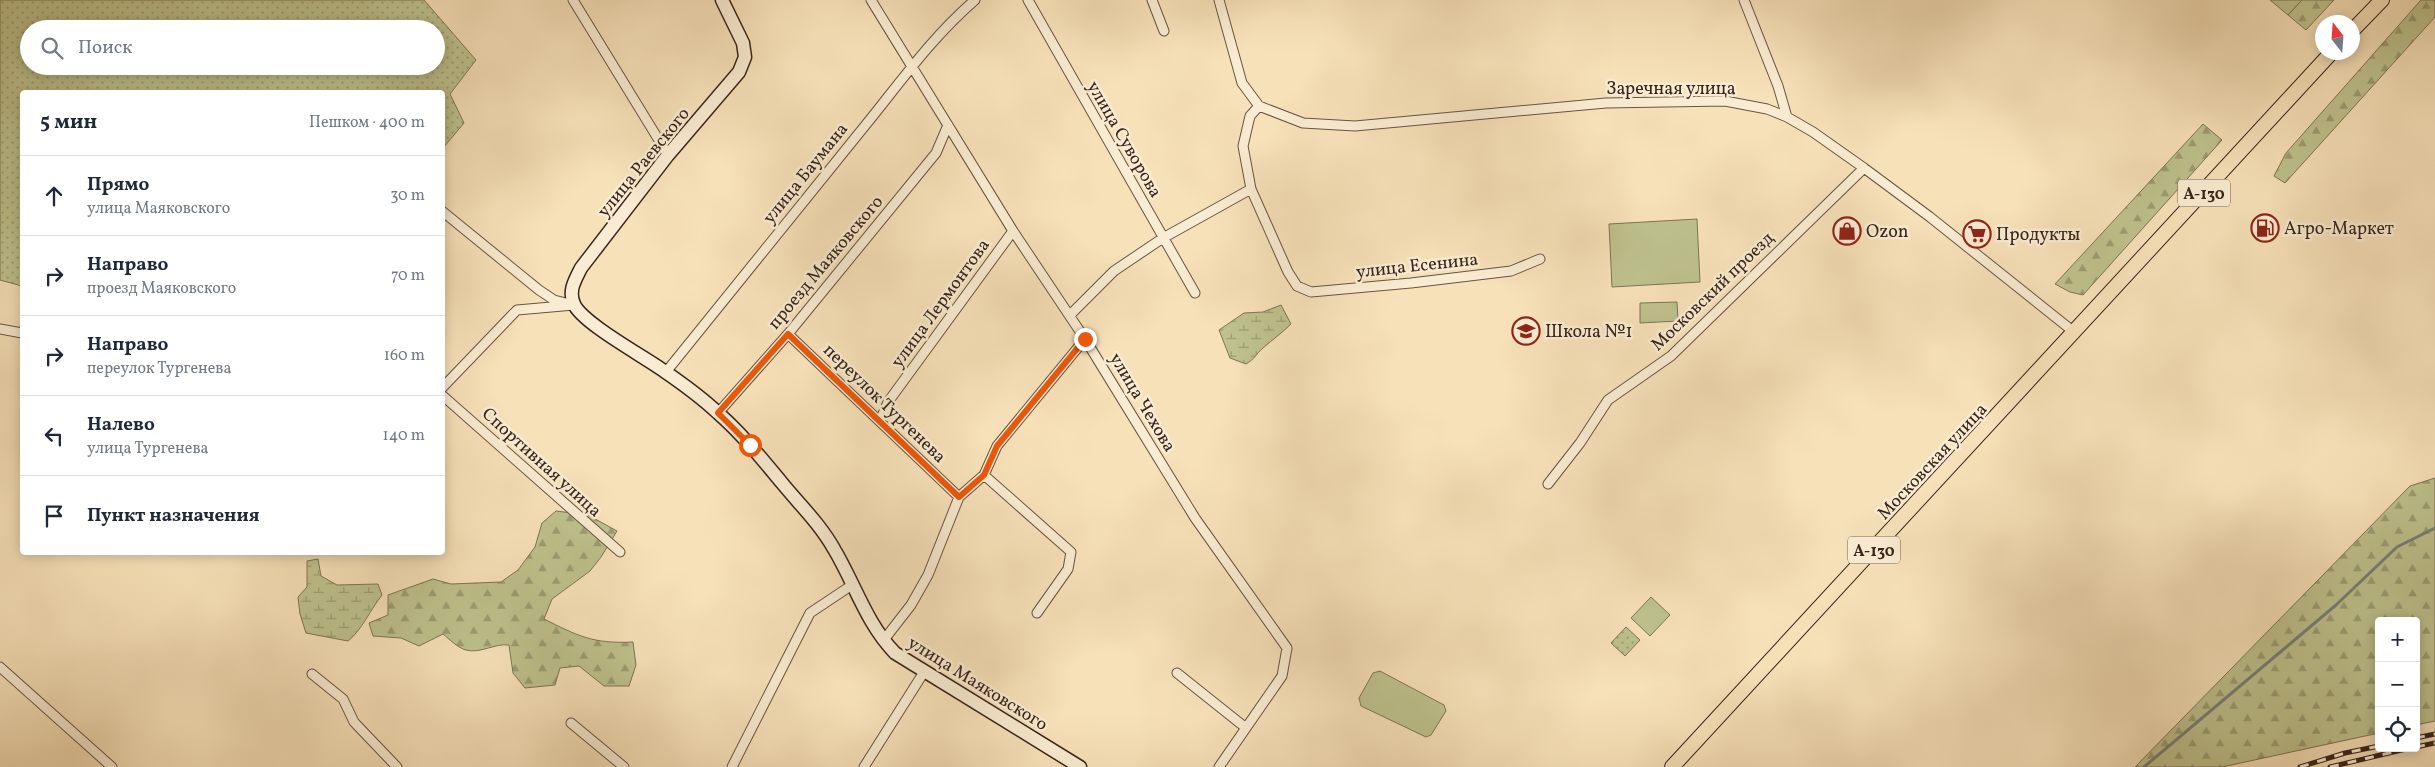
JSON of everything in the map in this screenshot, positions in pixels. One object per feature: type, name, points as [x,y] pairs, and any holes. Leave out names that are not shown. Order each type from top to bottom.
[{"type":"main road","points":[[2360,23],[2382,0]]},
{"type":"main road","name":"А-130","points":[[2074,332],[2325,60]]},
{"type":"main road","name":"Московская улица","points":[[1672,767],[2074,332]]},
{"type":"street","points":[[573,0],[668,155]]},
{"type":"street","name":"улица Раевского","points":[[574,305],[571,294],[581,268],[668,155],[739,72],[744,57],[743,43],[722,0]]},
{"type":"street","name":"улица Чехова","points":[[871,0],[1013,231],[1085,339],[1194,518],[1287,648],[1282,676],[1219,767]]},
{"type":"street","name":"улица Баумана","points":[[666,372],[868,123],[912,64],[958,14],[975,0]]},
{"type":"street","name":"улица Суворова","points":[[1028,0],[1195,293]]},
{"type":"street","points":[[1152,0],[1164,31]]},
{"type":"street","points":[[1070,315],[1114,271],[1163,238],[1251,189],[1243,146],[1250,116],[1259,106],[1242,83],[1219,0]]},
{"type":"street","points":[[1744,0],[1778,86],[1787,117]]},
{"type":"street","name":"Заречная улица","points":[[1259,106],[1303,124],[1356,126],[1606,103],[1725,101],[1767,109],[1787,117],[1864,168],[1930,217],[2074,332]]},
{"type":"street","name":"проезд Маяковского","points":[[718,413],[788,334],[936,154],[948,125]]},
{"type":"street","name":"Московский проезд","points":[[1548,484],[1580,443],[1608,400],[1671,356],[1864,168]]},
{"type":"street","name":"улица Есенина","points":[[1251,189],[1288,272],[1297,286],[1311,292],[1411,284],[1511,271],[1540,259]]},
{"type":"street","name":"улица Маяковского","points":[[445,213],[539,290],[554,300],[574,305],[585,318],[666,372],[718,413],[750,445],[822,529],[866,614],[883,641],[895,653],[1080,767]]},
{"type":"street","name":"улица Лермонтова","points":[[880,421],[888,402],[1013,231]]},
{"type":"street","points":[[445,385],[517,310],[574,305]]},
{"type":"street","points":[[0,330],[20,333]]},
{"type":"street","name":"переулок Тургенева","points":[[788,334],[959,497]]},
{"type":"street","points":[[883,641],[911,605],[928,574],[959,497],[984,475],[997,446],[1085,339]]},
{"type":"street","name":"Спортивная улица","points":[[445,398],[620,552]]},
{"type":"street","points":[[984,475],[1071,552],[1068,569],[1037,613]]},
{"type":"street","points":[[732,767],[810,613],[852,585]]},
{"type":"street","points":[[0,667],[112,767]]},
{"type":"street","points":[[864,767],[924,672]]},
{"type":"street","points":[[1177,673],[1246,728]]},
{"type":"street","points":[[312,674],[343,699],[354,722],[397,767]]},
{"type":"street","points":[[571,723],[624,767]]},
{"type":"green space","points":[[0,0],[424,0],[441,20],[20,20],[20,75],[445,75],[445,24],[476,60],[450,94],[464,123],[445,146],[445,90],[20,90],[20,285],[0,280]]},
{"type":"green space","points":[[2270,0],[2302,0],[2288,15]]},
{"type":"green space","points":[[2302,0],[2334,0],[2320,15],[2315,15],[2315,20],[2306,30],[2288,15]]},
{"type":"green space","points":[[2421,0],[2435,0],[2435,17],[2285,183],[2274,176],[2286,153]]},
{"type":"green space","points":[[2203,124],[2222,140],[2083,295],[2070,292],[2055,284]]},
{"type":"green space","points":[[1697,219],[1700,282],[1612,287],[1609,224]]},
{"type":"green space","points":[[1677,302],[1678,321],[1640,323],[1640,303]]},
{"type":"green space","points":[[1281,305],[1291,324],[1246,364],[1230,358],[1219,330],[1244,313],[1263,312]]},
{"type":"green space","points":[[2435,478],[2435,721],[2420,724],[2420,617],[2375,617],[2375,734],[2222,767],[2135,767],[2410,486]]},
{"type":"green space","points":[[556,511],[588,515],[617,531],[590,571],[552,599],[544,619],[586,638],[607,642],[633,642],[636,665],[629,686],[604,686],[579,666],[560,668],[555,685],[525,688],[513,673],[509,645],[471,651],[460,647],[443,634],[419,646],[401,638],[373,636],[369,623],[388,615],[388,595],[433,579],[451,584],[501,582],[518,570],[535,547],[542,523]]},
{"type":"green space","points":[[318,559],[321,576],[337,585],[378,584],[382,595],[358,631],[348,641],[306,633],[300,614],[298,597],[307,587],[307,561]]},
{"type":"green space","points":[[1651,597],[1670,615],[1650,636],[1631,618]]},
{"type":"green space","points":[[1626,627],[1640,640],[1625,656],[1611,643]]},
{"type":"green space","points":[[1380,671],[1444,705],[1446,711],[1431,735],[1426,737],[1361,706],[1359,698],[1373,673]]},
{"type":"waterway","points":[[2144,767],[2336,605],[2397,547],[2435,528]]},
{"type":"railway","points":[[2420,737],[2435,734]]},
{"type":"railway","points":[[2420,746],[2435,743]]},
{"type":"railway","points":[[2300,767],[2345,753],[2375,747]]},
{"type":"railway","points":[[2330,767],[2393,752]]},
{"type":"place","name":"Агро-Маркет","points":[[2265,228]]},
{"type":"place","name":"Ozon","points":[[1847,231]]},
{"type":"place","name":"Продукты","points":[[1977,234]]},
{"type":"place","name":"Школа №1","points":[[1526,331]]},
{"type":"route","points":[[750,445],[718,413],[788,334],[959,497],[984,475],[997,446],[1085,339]]}]
